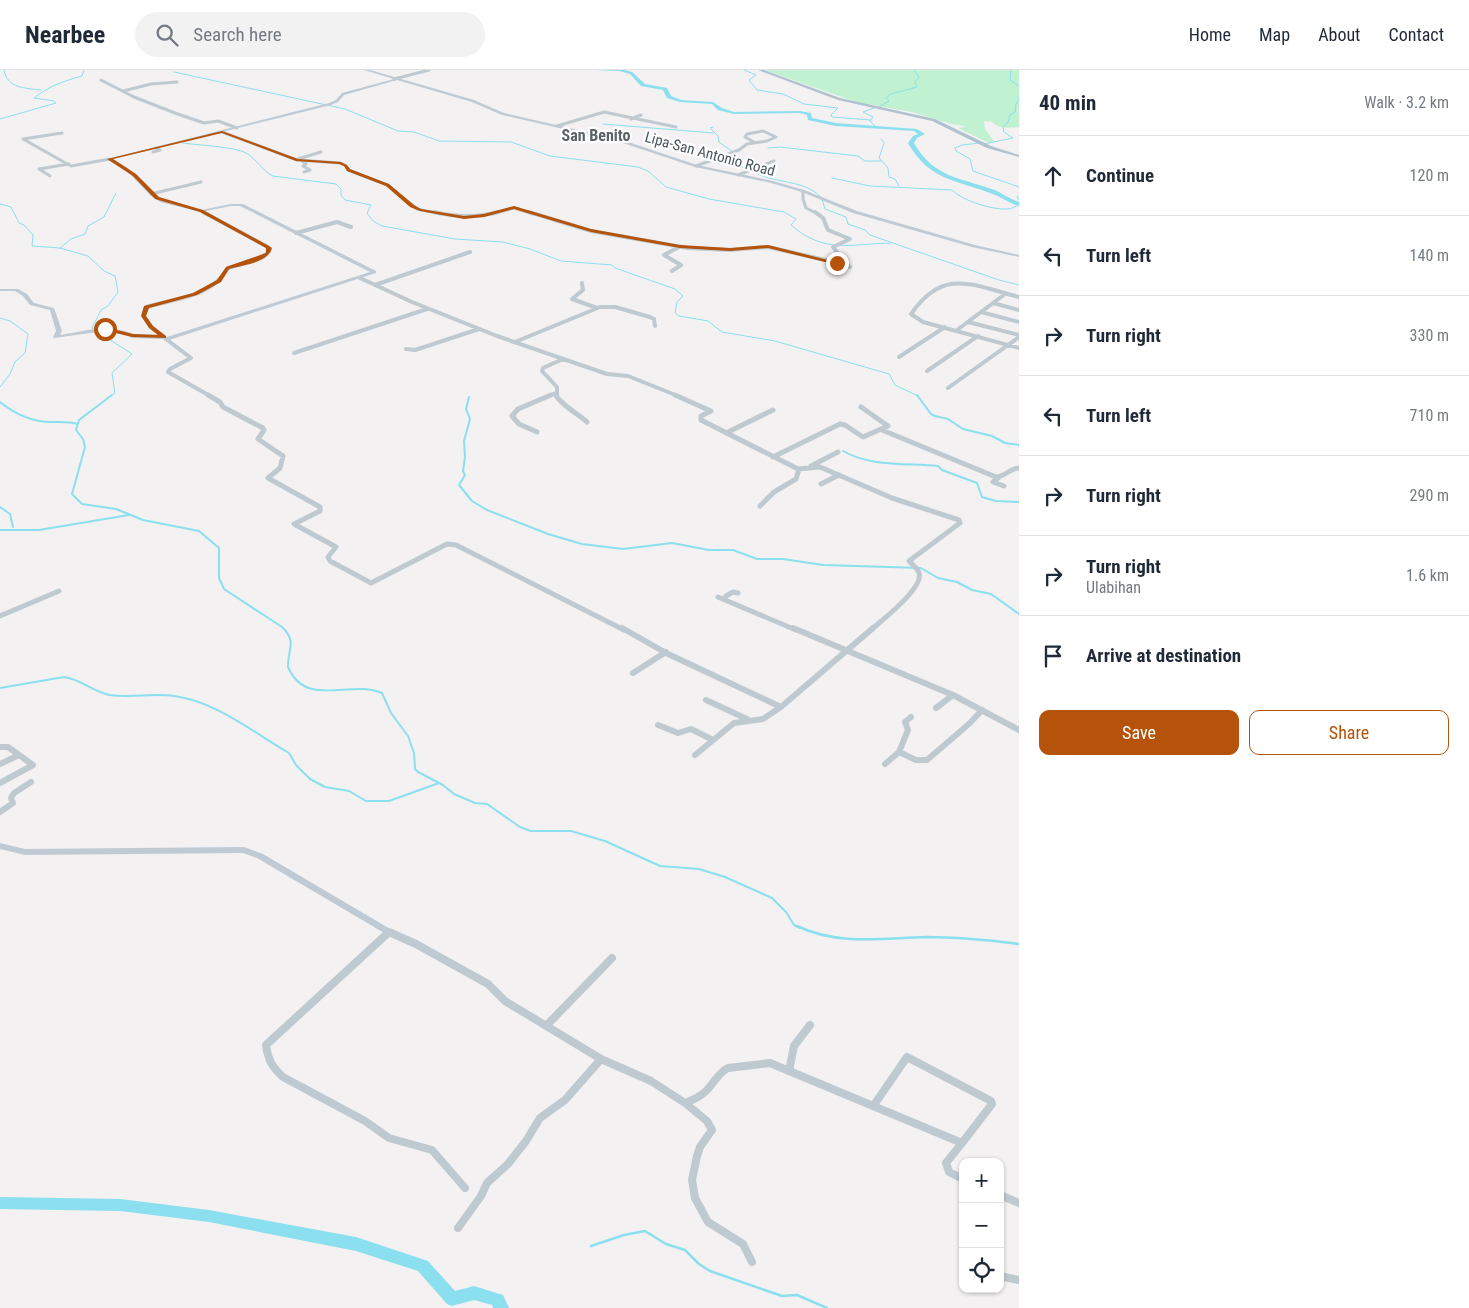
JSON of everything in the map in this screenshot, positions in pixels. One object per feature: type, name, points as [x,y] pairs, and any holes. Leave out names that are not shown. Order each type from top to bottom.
[{"type":"main road","points":[[760,70],[866,106],[933,120],[989,147],[1019,156]]},
{"type":"street","name":"Lipa-San Antonio Road","points":[[366,70],[395,80],[466,99],[503,114],[621,141],[696,166],[738,174],[803,191],[855,212],[974,246],[1019,256]]},
{"type":"street","points":[[62,133],[23,139],[76,166],[158,150],[335,102],[343,94],[429,70]]},
{"type":"street","points":[[101,80],[154,105],[204,125],[218,121],[237,128]]},
{"type":"street","points":[[123,91],[152,84],[177,82]]},
{"type":"street","points":[[557,126],[604,112],[676,127]]},
{"type":"street","points":[[631,119],[641,116]]},
{"type":"street","points":[[696,166],[739,150],[742,146],[754,142],[767,141],[776,137],[763,131],[747,134],[745,137],[754,142]]},
{"type":"street","points":[[222,132],[302,161],[334,161],[340,163],[346,166],[348,170],[387,185],[412,206],[420,210],[464,218],[484,216],[514,208],[591,230],[680,247],[730,250],[768,246],[850,267]]},
{"type":"street","points":[[296,159],[322,152]]},
{"type":"street","points":[[110,159],[134,175],[152,194],[162,200],[201,211],[268,247],[269,251],[263,257],[228,268],[219,281],[195,294],[146,307],[144,316],[151,327],[191,358],[170,369],[168,372],[220,402],[223,408],[264,428],[258,439],[284,456],[280,468],[268,478],[320,507],[320,511],[294,524],[336,547],[328,557],[330,561],[371,583],[425,554],[447,544],[452,544],[666,652],[781,707]]},
{"type":"street","points":[[302,161],[306,164],[302,166],[310,170],[304,172]]},
{"type":"street","points":[[738,174],[774,161]]},
{"type":"street","points":[[50,176],[39,169],[69,164]]},
{"type":"street","points":[[152,194],[200,182]]},
{"type":"street","points":[[803,191],[804,205],[808,210],[822,217],[828,230],[850,239],[833,247],[840,257],[840,262],[837,263]]},
{"type":"street","points":[[0,290],[16,290],[25,295],[32,304],[52,309],[59,331],[56,337],[105,329],[123,332],[132,336],[165,338],[360,278],[374,272],[241,205],[201,211]]},
{"type":"street","points":[[296,233],[337,222],[351,227]]},
{"type":"street","points":[[672,271],[681,265],[664,255],[680,247]]},
{"type":"street","points":[[375,285],[470,252]]},
{"type":"street","points":[[360,278],[478,329],[607,374],[628,376],[710,409],[700,418],[773,457],[800,469],[820,467],[892,498],[959,520],[960,523],[909,561],[920,578],[919,582],[906,598],[847,652],[781,707],[762,719],[734,723],[695,755]]},
{"type":"street","points":[[582,283],[583,290],[572,299],[597,308]]},
{"type":"street","points":[[1019,297],[957,283],[938,285],[918,302],[911,314],[923,322],[1019,348]]},
{"type":"street","points":[[957,330],[1005,294]]},
{"type":"street","points":[[993,303],[1019,310]]},
{"type":"street","points":[[516,342],[597,308],[614,307],[650,317],[654,320],[655,326]]},
{"type":"street","points":[[294,353],[427,308]]},
{"type":"street","points":[[981,312],[1019,322]]},
{"type":"street","points":[[968,322],[1019,336]]},
{"type":"street","points":[[899,357],[945,327]]},
{"type":"street","points":[[406,349],[415,350],[478,329]]},
{"type":"street","points":[[927,371],[978,336]]},
{"type":"street","points":[[948,388],[1019,336]]},
{"type":"street","points":[[563,359],[541,369],[556,385],[556,397],[560,402],[575,411],[587,422]]},
{"type":"street","points":[[537,432],[519,424],[512,416],[518,409],[556,393]]},
{"type":"street","points":[[773,457],[840,424],[845,425],[863,437],[888,426],[861,407]]},
{"type":"street","points":[[726,433],[773,410]]},
{"type":"street","points":[[882,430],[999,477]]},
{"type":"street","points":[[809,467],[838,452]]},
{"type":"street","points":[[1004,486],[993,482],[1015,468],[1019,468]]},
{"type":"street","points":[[760,506],[774,492],[796,478],[800,469]]},
{"type":"street","points":[[821,484],[839,475]]},
{"type":"street","points":[[0,616],[59,591]]},
{"type":"street","points":[[738,593],[733,592],[722,597],[847,652],[952,695],[1019,730]]},
{"type":"street","points":[[633,673],[666,652]]},
{"type":"street","points":[[936,708],[952,695]]},
{"type":"street","points":[[706,700],[749,720]]},
{"type":"street","points":[[899,752],[916,760],[927,760],[970,723],[982,710]]},
{"type":"street","points":[[885,764],[899,752],[908,730],[906,721],[911,717]]},
{"type":"street","points":[[658,725],[678,733],[691,729],[713,740]]},
{"type":"street","points":[[0,747],[8,746],[34,765],[0,783]]},
{"type":"street","points":[[0,764],[18,754]]},
{"type":"street","points":[[0,812],[12,805],[13,801],[11,798],[14,793],[31,782]]},
{"type":"street","points":[[0,846],[25,852],[244,850],[260,856],[389,932],[416,944],[488,984],[505,1001],[600,1059],[651,1081],[685,1103],[707,1121],[712,1130],[700,1147],[697,1156],[692,1180],[695,1198],[708,1222],[744,1244],[752,1262]]},
{"type":"street","points":[[389,932],[266,1045],[266,1054],[274,1069],[283,1077],[365,1121],[389,1138],[432,1150],[465,1188]]},
{"type":"street","points":[[546,1026],[612,958]]},
{"type":"street","points":[[789,1071],[794,1046],[810,1025]]},
{"type":"street","points":[[874,1105],[907,1057],[991,1101],[992,1104],[946,1163],[952,1174],[959,1177]]},
{"type":"street","points":[[458,1228],[481,1196],[487,1183],[508,1164],[526,1141],[540,1118],[565,1100],[600,1059]]},
{"type":"street","points":[[685,1103],[697,1098],[707,1090],[722,1071],[728,1068],[770,1064],[874,1105],[962,1143]]},
{"type":"street","points":[[1004,1197],[1019,1203]]},
{"type":"street","points":[[1004,1277],[1019,1280]]},
{"type":"green space","points":[[765,70],[1019,70],[1019,127],[1001,127],[992,122],[984,121],[985,129],[994,141],[989,143],[958,128],[964,126],[912,112],[856,102]]},
{"type":"waterway","points":[[4,70],[9,81],[13,84],[23,88],[41,90]]},
{"type":"waterway","points":[[0,119],[56,103],[54,101],[34,98],[57,84],[82,76],[84,70]]},
{"type":"waterway","points":[[596,70],[619,70],[632,73],[643,85],[665,89],[669,97],[680,101],[713,103],[720,109],[734,113],[800,112],[809,114],[810,119],[823,122],[849,126],[915,130],[922,134],[915,137],[911,143],[918,155],[935,171],[956,180],[995,192],[1011,202],[1019,204]]},
{"type":"waterway","points":[[744,70],[756,75],[749,80],[757,90],[783,94],[804,104],[838,108],[831,115],[832,117],[871,120]]},
{"type":"waterway","points":[[879,107],[889,101],[886,98],[891,94],[917,87],[915,82],[919,77],[914,70]]},
{"type":"waterway","points":[[1011,70],[1010,80],[1019,86]]},
{"type":"waterway","points":[[174,72],[345,109],[398,131],[414,132],[439,141],[511,142],[550,156],[638,167],[648,171],[666,187],[709,199],[784,212],[796,219],[791,225],[803,234],[826,244],[890,243]]},
{"type":"waterway","points":[[984,144],[1013,138],[1004,132],[1003,127],[1008,122],[1010,115],[1015,112],[1016,104],[1019,100]]},
{"type":"waterway","points":[[871,120],[873,117],[863,112],[874,108]]},
{"type":"waterway","points":[[871,120],[876,127]]},
{"type":"waterway","points":[[603,124],[714,133]]},
{"type":"waterway","points":[[713,127],[710,128],[718,136],[719,142],[733,152]]},
{"type":"waterway","points":[[881,139],[884,143],[879,158],[888,168],[889,177],[895,179],[899,186]]},
{"type":"waterway","points":[[183,143],[241,151],[250,156],[273,176],[336,184],[341,189],[341,195],[345,200],[371,205],[367,213],[373,221],[382,226],[455,239],[503,242],[530,249],[561,261],[612,265],[615,268],[675,289],[683,296],[677,302],[675,313],[679,316],[708,321],[722,332],[775,341],[889,374],[895,385],[918,396]]},
{"type":"waterway","points":[[980,143],[962,145],[955,148],[956,151],[970,159],[973,171],[1019,187]]},
{"type":"waterway","points":[[768,148],[780,147],[858,156],[865,161],[881,161]]},
{"type":"waterway","points":[[720,158],[747,169]]},
{"type":"waterway","points":[[751,170],[769,178],[805,187],[821,197]]},
{"type":"waterway","points":[[832,178],[870,186],[952,190],[963,198],[994,208],[1009,209],[1019,205]]},
{"type":"waterway","points":[[60,248],[71,239],[85,234],[88,226],[104,217],[116,193]]},
{"type":"waterway","points":[[1019,196],[1017,197],[1019,200]]},
{"type":"waterway","points":[[822,199],[825,209],[846,217],[848,224],[865,230],[870,235],[999,280],[1019,285]]},
{"type":"waterway","points":[[0,204],[11,207],[19,223],[24,225],[33,235],[32,246],[60,248]]},
{"type":"waterway","points":[[60,248],[88,256],[104,271],[115,276],[118,292],[108,306],[101,310],[92,328],[132,354],[112,373],[115,393],[111,396]]},
{"type":"waterway","points":[[0,318],[10,321],[28,334],[25,353],[15,362],[10,374],[0,387]]},
{"type":"waterway","points":[[78,424],[79,420],[112,395]]},
{"type":"waterway","points":[[918,396],[931,414],[935,416],[948,419],[963,429],[992,436],[1005,443],[1019,445]]},
{"type":"waterway","points":[[469,397],[466,409],[470,419],[464,441],[465,457],[463,471],[465,475],[459,485],[472,501],[487,510],[548,534],[582,544],[623,549],[672,543],[709,550],[733,550],[757,559],[783,559],[823,565],[921,568],[938,578],[957,582],[972,590],[991,594],[1019,614]]},
{"type":"waterway","points":[[0,402],[18,414],[30,419],[44,422],[78,424]]},
{"type":"waterway","points":[[78,424],[76,430],[83,439],[85,447],[72,494],[82,504],[116,509],[143,520],[199,531],[219,548],[219,578],[224,589],[287,632],[291,642],[288,667],[296,680],[306,687],[317,690],[357,689],[382,693],[391,713],[408,736],[414,753],[415,769],[418,772],[443,785],[454,794],[475,803],[487,804],[520,827],[531,831],[571,831],[605,841],[660,866],[699,869],[725,877],[772,898],[786,912],[794,925],[800,928]]},
{"type":"waterway","points":[[843,451],[865,460],[877,462],[938,466],[942,470],[977,483],[982,497],[996,501],[1019,502]]},
{"type":"waterway","points":[[0,507],[10,514],[13,527]]},
{"type":"waterway","points":[[0,530],[39,530],[129,515]]},
{"type":"waterway","points":[[0,688],[64,677],[76,680],[110,695],[166,695],[189,699],[233,718],[289,753],[296,765],[310,779],[325,787],[349,791],[366,801],[389,801],[439,783]]},
{"type":"waterway","points":[[797,926],[813,932],[845,939],[938,937],[1019,944]]},
{"type":"waterway","points":[[0,1203],[120,1205],[209,1216],[356,1244],[423,1266],[452,1299],[474,1293],[498,1300],[501,1308]]},
{"type":"waterway","points":[[591,1246],[624,1235],[645,1231],[666,1244],[685,1250],[699,1264],[710,1271],[782,1296],[797,1295],[827,1308]]},
{"type":"district","name":"San Benito","points":[[596,135]]},
{"type":"route","points":[[105,329],[123,332],[132,336],[164,337],[151,327],[144,316],[143,313],[146,307],[195,294],[219,281],[228,268],[268,254],[270,248],[220,220],[201,211],[157,198],[127,169],[110,159],[222,132],[298,160],[334,161],[340,163],[346,166],[348,170],[387,185],[412,206],[420,210],[464,218],[484,216],[514,208],[591,230],[680,247],[730,250],[768,246],[837,263]]}]
